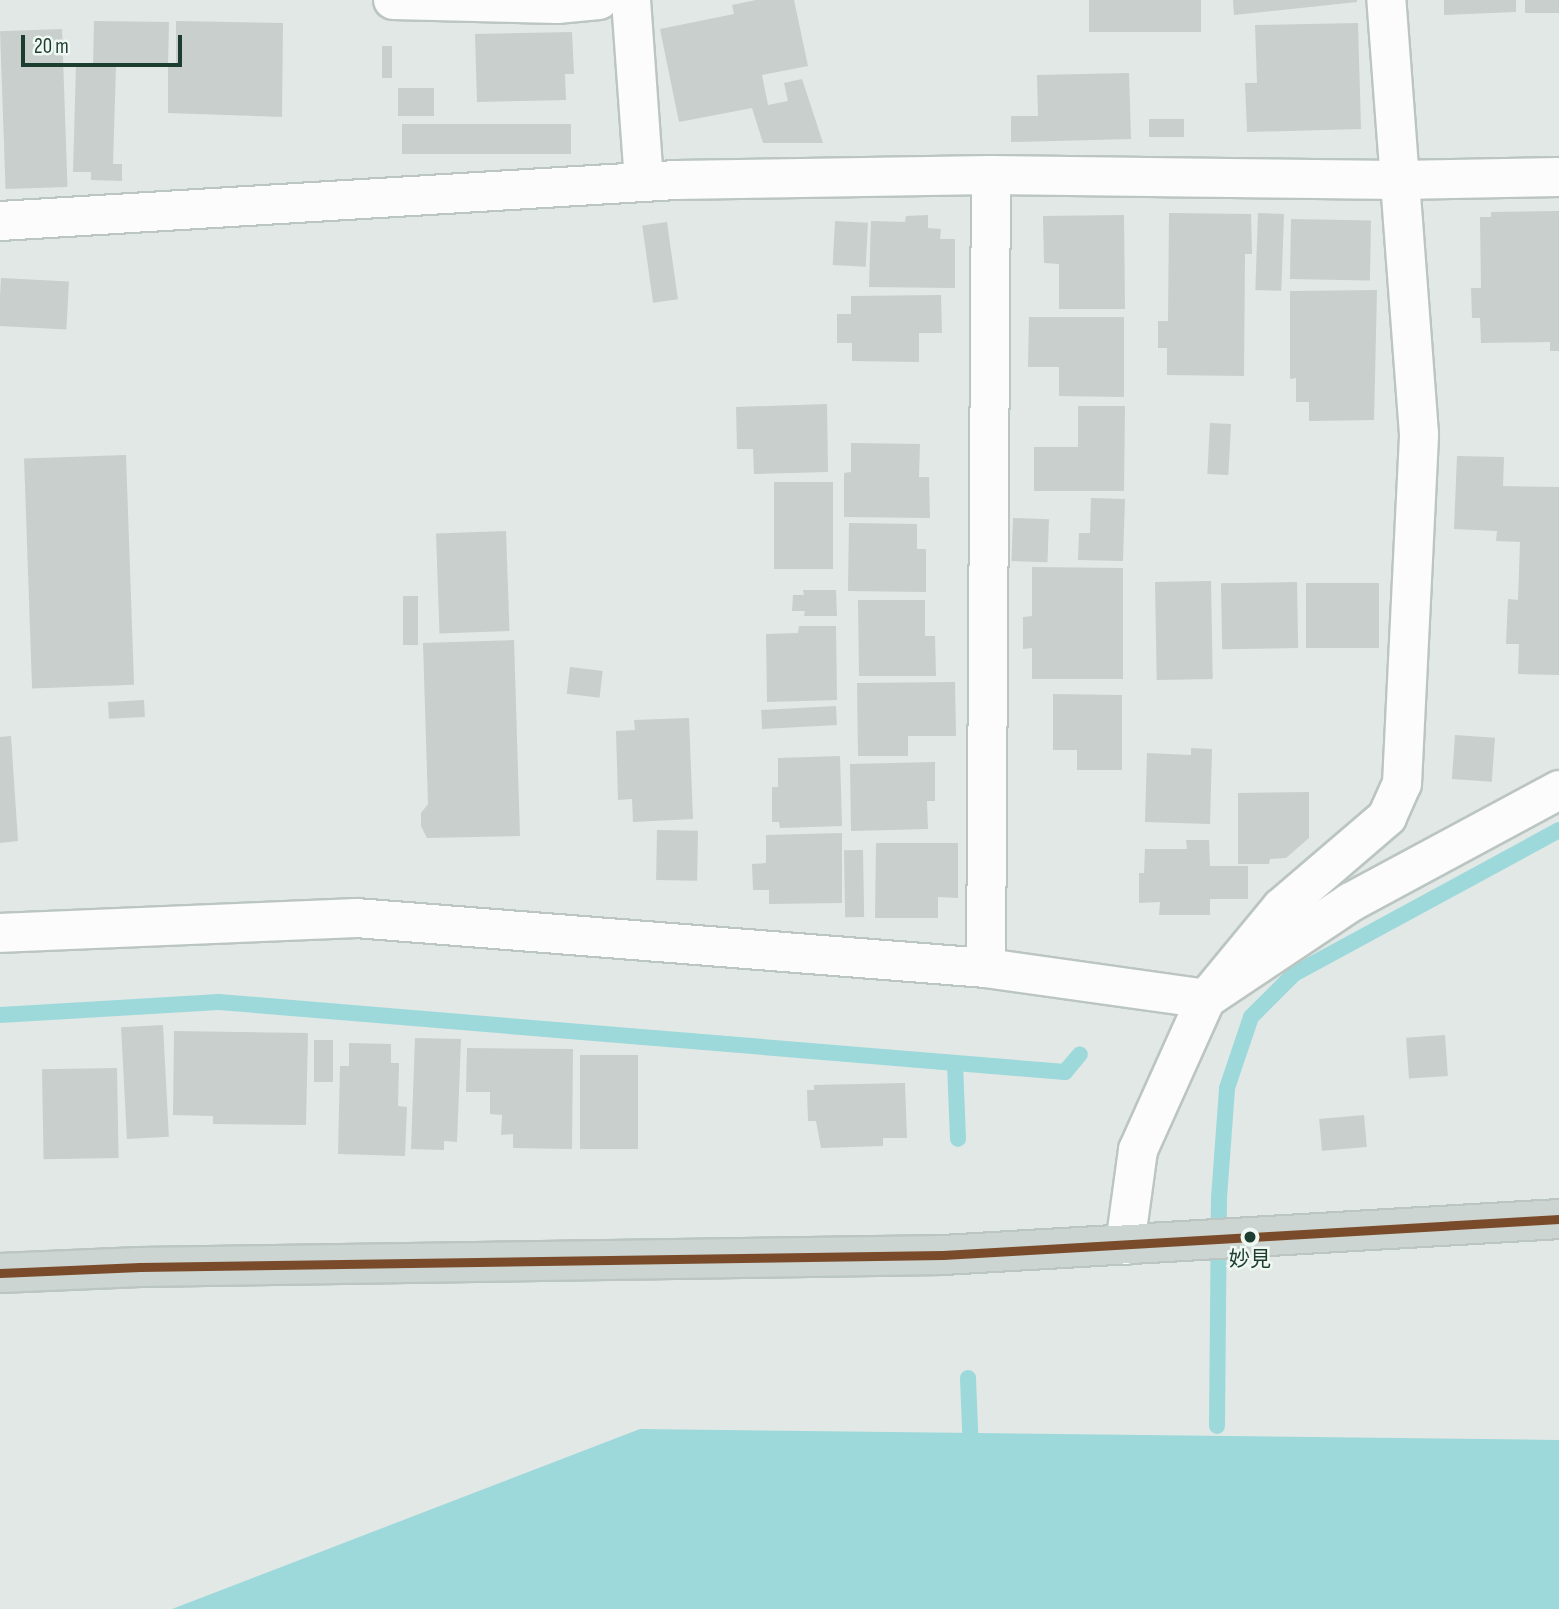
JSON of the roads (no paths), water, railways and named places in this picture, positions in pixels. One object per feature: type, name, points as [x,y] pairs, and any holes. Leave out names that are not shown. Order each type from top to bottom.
[{"type":"main road","points":[[0,1273],[140,1267],[943,1255],[1559,1219]]},
{"type":"street","points":[[393,0],[557,4],[599,0]]},
{"type":"street","points":[[631,0],[644,182]]},
{"type":"street","points":[[1125,1245],[1138,1150],[1206,999],[1281,908],[1387,817],[1402,784],[1419,434],[1386,0]]},
{"type":"street","points":[[986,968],[991,175]]},
{"type":"street","points":[[0,221],[644,182],[991,175],[1399,180],[1559,177]]},
{"type":"street","points":[[0,933],[356,918],[986,968],[1206,999],[1351,902],[1559,790]]},
{"type":"water","points":[[640,1429],[1559,1440],[1559,1609],[172,1609]]},
{"type":"waterway","points":[[1217,1426],[1219,1198],[1227,1088],[1251,1017],[1294,974],[1559,830]]},
{"type":"waterway","points":[[0,1015],[219,1002],[1065,1072],[1080,1054]]},
{"type":"waterway","points":[[955,1064],[958,1139]]},
{"type":"waterway","points":[[968,1378],[971,1453]]},
{"type":"place","name":"妙見","points":[[1250,1237]]}]
